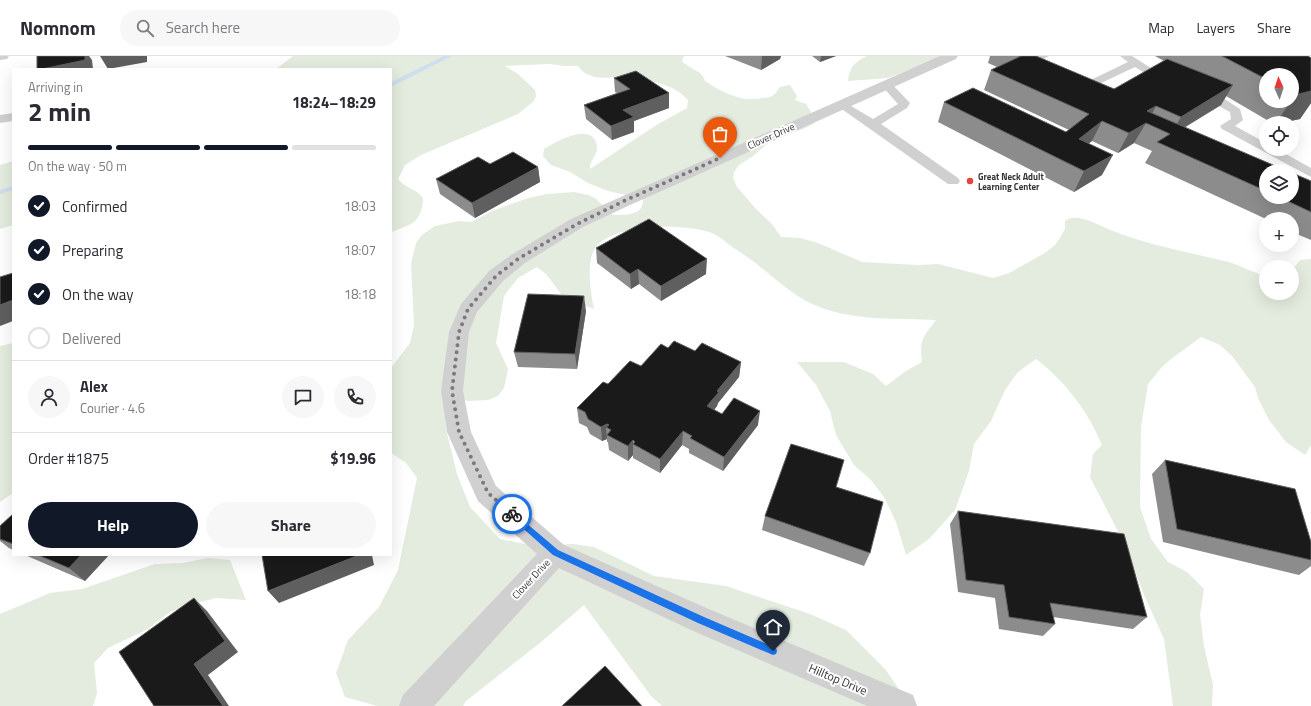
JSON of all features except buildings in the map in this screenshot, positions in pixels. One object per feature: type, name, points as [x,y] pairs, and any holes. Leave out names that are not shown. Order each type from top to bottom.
[{"type":"street","name":"Clover Drive","points":[[414,706],[555,552],[488,493],[459,432],[452,391],[459,332],[468,309],[496,276],[518,259],[577,224],[624,201],[951,56]]},
{"type":"street","name":"Hilltop Drive","points":[[555,552],[701,620],[902,706]]},
{"type":"lane","points":[[1020,68],[1044,56]]},
{"type":"lane","points":[[1125,56],[1150,72],[1178,83]]},
{"type":"lane","points":[[1008,62],[1034,74]]},
{"type":"lane","points":[[1071,90],[1135,63]]},
{"type":"lane","points":[[873,124],[903,106],[904,103],[902,99],[887,85]]},
{"type":"lane","points":[[1192,88],[1213,96],[1236,111],[1237,120],[1226,126],[1259,144]]},
{"type":"lane","points":[[842,105],[873,124],[953,181]]},
{"type":"lane","points":[[0,119],[12,117]]},
{"type":"lane","points":[[1281,156],[1311,173]]},
{"type":"shaded area","points":[[293,56],[684,56],[682,61],[701,74],[705,81],[726,93],[740,98],[768,98],[775,94],[780,87],[790,85],[797,96],[795,100],[806,104],[811,112],[810,116],[817,120],[813,124],[803,129],[773,139],[753,156],[739,165],[734,172],[733,178],[737,187],[756,209],[772,224],[781,237],[800,238],[818,243],[862,262],[918,265],[938,264],[993,278],[1009,273],[1045,253],[1055,245],[1061,236],[1065,229],[1065,221],[1072,218],[1081,218],[1129,237],[1229,262],[1259,274],[1259,300],[1299,300],[1299,261],[1311,259],[1311,445],[1305,455],[1286,442],[1269,420],[1258,398],[1255,387],[1232,356],[1220,345],[1201,337],[1171,359],[1161,368],[1148,384],[1141,427],[1140,507],[1151,539],[1168,562],[1187,572],[1204,589],[1200,615],[1204,646],[1213,685],[1212,706],[1173,706],[1164,639],[1144,595],[1125,545],[1090,477],[1093,454],[1102,445],[1083,409],[1066,387],[1047,368],[1036,359],[1018,372],[1005,390],[991,421],[974,444],[969,471],[955,510],[929,539],[906,555],[896,522],[884,497],[871,480],[854,465],[836,435],[830,411],[816,385],[797,362],[844,362],[873,374],[886,386],[906,371],[922,362],[921,349],[923,339],[936,320],[864,317],[822,308],[796,295],[757,264],[715,234],[700,230],[669,227],[634,229],[618,233],[605,239],[596,247],[591,260],[590,269],[590,286],[594,309],[572,301],[561,294],[546,274],[537,267],[518,278],[504,296],[496,343],[508,369],[504,388],[498,396],[488,400],[468,401],[443,396],[446,429],[457,474],[470,507],[500,539],[535,546],[573,544],[594,547],[654,576],[726,586],[810,614],[846,630],[886,670],[910,706],[662,706],[651,696],[584,605],[541,642],[466,701],[463,706],[377,706],[345,697],[336,673],[348,640],[379,607],[398,570],[417,478],[406,463],[392,454],[392,367],[410,343],[414,325],[411,263],[416,243],[422,235],[435,226],[459,221],[471,222],[492,211],[528,198],[547,194],[574,192],[588,195],[595,198],[613,215],[637,212],[642,205],[643,199],[608,191],[588,183],[570,172],[551,165],[543,156],[544,149],[573,135],[589,135],[594,138],[597,146],[590,169],[658,124],[687,108],[688,100],[676,90],[660,83],[636,79],[594,77],[588,75],[578,66],[550,64],[505,66],[518,74],[535,90],[536,96],[534,101],[518,114],[421,155],[405,165],[398,179],[423,198],[421,212],[410,224],[392,232],[392,68],[277,68]]},
{"type":"shaded area","points":[[867,56],[945,56],[888,78],[848,81],[851,68]]},
{"type":"shaded area","points":[[12,161],[12,225],[0,229],[0,165]]},
{"type":"shaded area","points":[[12,343],[12,494],[0,502],[0,346]]},
{"type":"shaded area","points":[[208,558],[230,560],[246,600],[216,598],[189,605],[170,612],[148,629],[108,648],[94,663],[97,693],[93,706],[0,706],[0,614],[50,593],[82,589],[155,564],[182,563]]},
{"type":"waterway","points":[[392,84],[449,56]]},
{"type":"waterway","points":[[0,192],[12,188]]},
{"type":"way so far","points":[[512,514],[488,493],[459,432],[452,391],[459,332],[468,309],[496,276],[518,259],[577,224],[720,158]]},
{"type":"place","name":"Great Neck Adult Learning Center","points":[[970,181]]},
{"type":"route","points":[[512,514],[555,552],[701,620],[773,651]]}]
